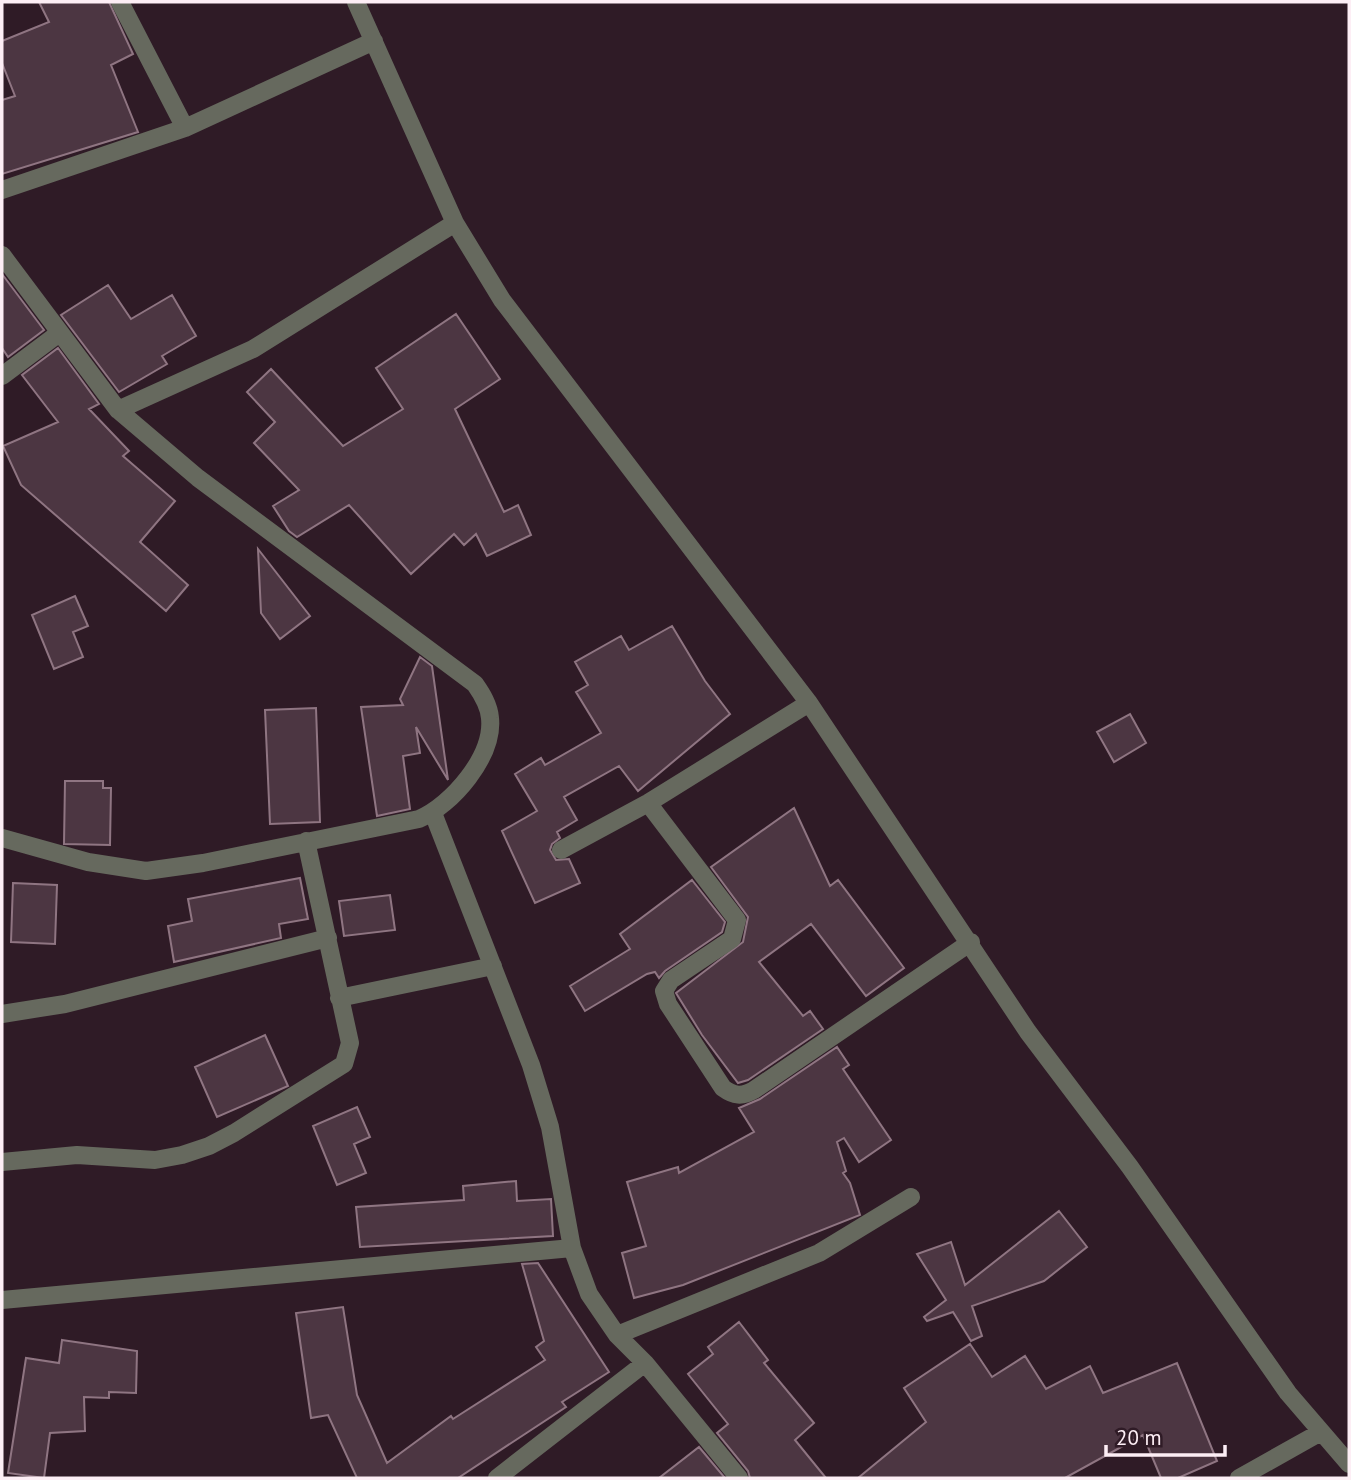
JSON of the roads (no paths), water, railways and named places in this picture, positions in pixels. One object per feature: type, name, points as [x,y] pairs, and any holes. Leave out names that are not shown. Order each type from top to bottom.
[{"type":"street","points":[[120,2],[185,128]]},
{"type":"street","points":[[356,2],[455,223],[502,300],[809,703],[971,942],[1028,1032],[1130,1167],[1288,1394],[1349,1464]]},
{"type":"street","points":[[2,190],[185,128],[374,41]]},
{"type":"street","points":[[118,410],[253,349],[455,223]]},
{"type":"street","points":[[2,255],[58,334],[118,410],[198,478],[475,684],[485,699],[490,717],[489,736],[483,753],[455,794],[433,813],[419,819],[175,869],[146,871],[97,864],[2,838]]},
{"type":"street","points":[[2,376],[58,334]]},
{"type":"street","points":[[561,850],[648,803],[809,703]]},
{"type":"street","points":[[648,803],[737,920],[732,939],[671,980],[664,991],[668,1004],[730,1093],[747,1094],[754,1090],[971,942]]},
{"type":"street","points":[[433,813],[493,966],[550,1127],[572,1248],[589,1294],[617,1335],[645,1363],[739,1478]]},
{"type":"street","points":[[2,1162],[77,1155],[155,1160],[209,1146],[289,1101],[345,1063],[350,1043],[306,841]]},
{"type":"street","points":[[2,1014],[65,1004],[328,938]]},
{"type":"street","points":[[339,998],[493,966]]},
{"type":"street","points":[[617,1335],[819,1253],[911,1198]]},
{"type":"street","points":[[2,1300],[572,1248]]},
{"type":"street","points":[[497,1478],[645,1363]]},
{"type":"street","points":[[1238,1478],[1321,1432]]}]
